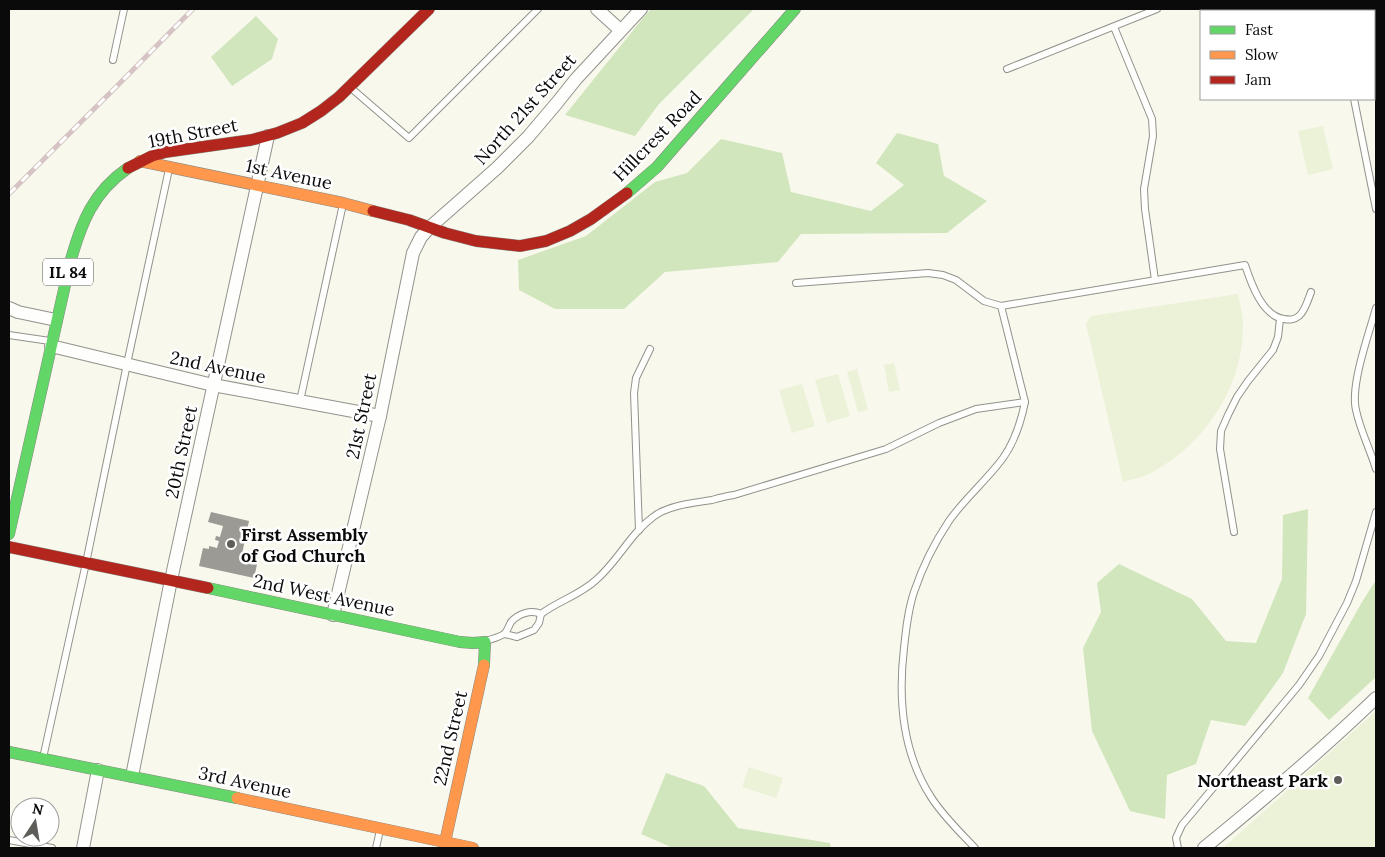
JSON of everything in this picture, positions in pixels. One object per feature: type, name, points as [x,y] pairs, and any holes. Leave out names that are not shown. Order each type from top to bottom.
[{"type":"street","name":"IL 84","points":[[268,136],[304,122],[327,106],[350,87],[429,9]]},
{"type":"street","points":[[597,9],[620,30]]},
{"type":"street","name":"North 21st Street","points":[[429,228],[497,168],[528,137],[576,78],[642,9]]},
{"type":"street","name":"Hillcrest Road","points":[[429,228],[476,241],[520,246],[546,241],[570,231],[591,219],[624,196],[657,167],[794,9]]},
{"type":"street","name":"19th Street","points":[[9,534],[12,510],[56,320],[78,235],[88,211],[99,193],[110,180],[140,161],[179,149],[232,143],[268,136]]},
{"type":"street","name":"20th Street","points":[[132,776],[171,580],[268,136]]},
{"type":"street","name":"1st Avenue","points":[[140,161],[344,203],[409,220],[429,228]]},
{"type":"street","name":"21st Street","points":[[333,615],[380,416],[413,253],[421,237],[429,228]]},
{"type":"street","points":[[9,308],[18,312],[56,320]]},
{"type":"street","name":"2nd Avenue","points":[[51,343],[213,385],[380,416]]},
{"type":"street","name":"2nd West Avenue","points":[[9,547],[460,642],[485,642]]},
{"type":"street","name":"22nd Street","points":[[444,842],[485,662],[485,642]]},
{"type":"street","points":[[1204,848],[1326,745],[1376,698]]},
{"type":"street","name":"3rd Avenue","points":[[9,752],[132,776],[466,848]]},
{"type":"street","points":[[83,848],[98,770]]},
{"type":"lane","points":[[112,60],[124,9]]},
{"type":"lane","points":[[350,87],[409,138],[538,9]]},
{"type":"lane","points":[[1007,69],[1157,9]]},
{"type":"lane","points":[[1114,27],[1152,119],[1153,136],[1144,189],[1145,209],[1156,280]]},
{"type":"lane","points":[[1354,100],[1376,209]]},
{"type":"lane","points":[[42,759],[86,563],[170,168]]},
{"type":"lane","points":[[300,401],[344,203]]},
{"type":"lane","points":[[796,283],[928,273],[943,275],[956,280],[984,301],[1001,306],[1244,265],[1258,297],[1269,312],[1280,319],[1291,320],[1299,316],[1305,308],[1311,292]]},
{"type":"lane","points":[[975,848],[945,816],[930,796],[909,748],[901,696],[906,630],[914,592],[928,558],[949,521],[1004,457],[1017,433],[1022,417],[1025,402],[1001,306]]},
{"type":"lane","points":[[1376,308],[1356,382],[1355,409],[1376,468]]},
{"type":"lane","points":[[1234,532],[1220,449],[1221,431],[1237,397],[1272,350],[1278,337],[1280,319]]},
{"type":"lane","points":[[9,334],[51,343]]},
{"type":"lane","points":[[639,530],[634,393],[636,378],[650,349]]},
{"type":"lane","points":[[485,642],[505,634],[517,637],[534,630],[539,624],[541,614],[583,590],[596,580],[618,557],[639,530],[654,516],[666,510],[696,501],[712,500],[734,494],[886,449],[939,423],[976,409],[1025,402]]},
{"type":"lane","points":[[1178,848],[1176,838],[1182,825],[1299,685],[1319,656],[1347,603],[1356,581],[1376,512]]},
{"type":"lane","points":[[505,634],[512,621],[520,616],[529,612],[541,614]]},
{"type":"lane","points":[[376,848],[380,829]]},
{"type":"lane","points":[[9,840],[52,848]]},
{"type":"green space","points":[[651,9],[754,9],[659,104],[635,136],[565,115],[643,18]]},
{"type":"green space","points":[[1376,9],[1376,101],[1375,10],[1347,10]]},
{"type":"green space","points":[[256,16],[278,39],[272,59],[232,86],[211,57]]},
{"type":"green space","points":[[1323,126],[1333,169],[1308,175],[1298,131]]},
{"type":"green space","points":[[897,133],[938,144],[944,176],[987,201],[947,233],[801,234],[778,262],[665,272],[624,309],[555,309],[519,290],[518,260],[586,236],[655,182],[687,173],[721,139],[782,153],[791,192],[871,211],[904,185],[876,163]]},
{"type":"green space","points":[[1238,294],[1243,321],[1242,345],[1237,368],[1229,390],[1218,411],[1188,447],[1169,462],[1149,474],[1123,482],[1086,324],[1091,316]]},
{"type":"green space","points":[[894,363],[900,390],[889,392],[884,365]]},
{"type":"green space","points":[[857,369],[868,410],[858,412],[847,372]]},
{"type":"green space","points":[[838,374],[850,416],[827,423],[815,380]]},
{"type":"green space","points":[[802,384],[815,426],[792,433],[779,390]]},
{"type":"green space","points":[[1308,509],[1306,614],[1283,673],[1245,726],[1211,720],[1196,764],[1167,775],[1165,819],[1130,811],[1092,731],[1083,648],[1101,612],[1097,583],[1119,564],[1192,599],[1226,641],[1256,643],[1282,579],[1283,515]]},
{"type":"green space","points":[[1376,580],[1376,677],[1329,720],[1308,698]]},
{"type":"green space","name":"Northeast Park","points":[[1376,711],[1376,848],[1223,848]]},
{"type":"green space","points":[[749,767],[783,778],[776,798],[742,787]]},
{"type":"green space","points":[[666,773],[704,786],[738,828],[830,843],[831,848],[673,848],[641,834]]},
{"type":"building","name":"First Assembly of God Church","points":[[211,512],[249,521],[242,554],[253,556],[252,559],[258,560],[254,578],[199,566],[203,548],[209,549],[209,546],[217,548],[219,541],[215,540],[216,536],[220,537],[223,526],[208,522]]},
{"type":"railway","points":[[9,194],[193,9]]},
{"type":"traffic: fast","points":[[627,193],[657,167],[795,9]]},
{"type":"traffic: fast","points":[[9,534],[74,248],[84,222],[97,198],[116,177],[128,168]]},
{"type":"traffic: fast","points":[[208,588],[460,642],[485,642],[484,665]]},
{"type":"traffic: fast","points":[[9,752],[237,798]]},
{"type":"traffic: slow","points":[[140,161],[343,203],[373,211]]},
{"type":"traffic: slow","points":[[445,842],[484,665]]},
{"type":"traffic: slow","points":[[237,798],[473,848]]},
{"type":"traffic: jam","points":[[128,168],[152,156],[166,152],[251,140],[277,133],[302,123],[339,97],[429,9]]},
{"type":"traffic: jam","points":[[373,211],[476,241],[520,246],[546,241],[570,231],[591,219],[627,193]]},
{"type":"traffic: jam","points":[[9,547],[208,588]]},
{"type":"place","name":"First Assembly of God Church","points":[[231,544]]},
{"type":"place","name":"Northeast Park","points":[[1338,780]]}]
